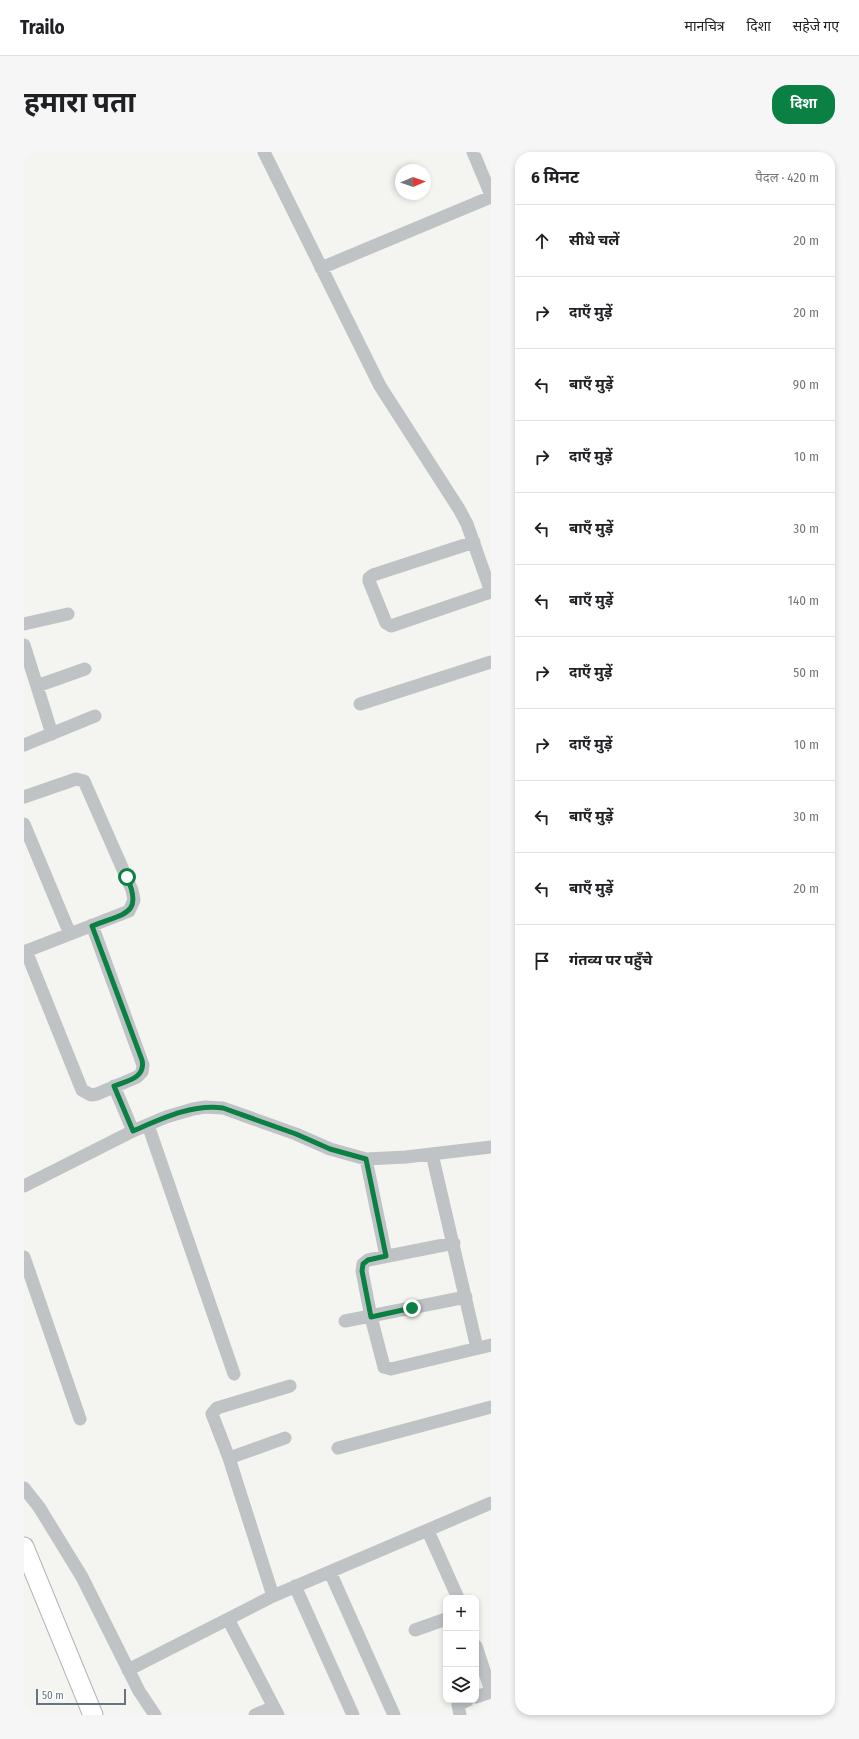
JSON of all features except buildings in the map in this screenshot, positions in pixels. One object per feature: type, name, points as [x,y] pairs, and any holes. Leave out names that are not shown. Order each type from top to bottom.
[{"type":"street","points":[[264,152],[380,386],[459,509],[474,542],[491,592],[391,626],[386,623],[369,581],[373,575],[474,542]]},
{"type":"street","points":[[321,268],[491,196],[474,152]]},
{"type":"street","points":[[24,624],[68,614]]},
{"type":"street","points":[[24,645],[52,734]]},
{"type":"street","points":[[360,704],[491,662]]},
{"type":"street","points":[[37,686],[85,669]]},
{"type":"street","points":[[24,745],[95,716]]},
{"type":"street","points":[[24,797],[76,779],[81,779],[86,785],[132,890],[134,900],[129,911],[25,952],[82,1090],[91,1095],[137,1077],[142,1072],[143,1065],[92,926]]},
{"type":"street","points":[[24,824],[70,934]]},
{"type":"street","points":[[114,1086],[133,1131]]},
{"type":"street","points":[[24,1186],[133,1131],[193,1109],[205,1107],[223,1108],[296,1134],[330,1149],[366,1159],[432,1154],[491,1147]]},
{"type":"street","points":[[148,1125],[234,1374]]},
{"type":"street","points":[[432,1154],[454,1243],[477,1348]]},
{"type":"street","points":[[366,1159],[386,1256]]},
{"type":"street","points":[[454,1243],[368,1260],[363,1264],[362,1271],[371,1317],[384,1367],[387,1368],[491,1345]]},
{"type":"street","points":[[24,1257],[80,1419]]},
{"type":"street","points":[[345,1321],[466,1297]]},
{"type":"street","points":[[273,1596],[229,1458],[212,1414],[217,1408],[290,1386]]},
{"type":"street","points":[[338,1448],[491,1407]]},
{"type":"street","points":[[229,1458],[285,1438]]},
{"type":"street","points":[[24,1488],[40,1507],[82,1577],[139,1691],[155,1715]]},
{"type":"street","points":[[128,1670],[273,1596],[491,1503]]},
{"type":"street","points":[[428,1531],[457,1595]]},
{"type":"street","points":[[24,1547],[93,1715]]},
{"type":"street","points":[[330,1572],[394,1715]]},
{"type":"street","points":[[295,1586],[353,1715]]},
{"type":"street","points":[[228,1619],[276,1711],[255,1715]]},
{"type":"street","points":[[415,1630],[443,1619]]},
{"type":"street","points":[[479,1655],[491,1691],[479,1696]]},
{"type":"street","points":[[460,1715],[458,1705],[462,1703]]},
{"type":"route","points":[[127,877],[134,900],[129,911],[92,926],[142,1060],[142,1072],[137,1077],[114,1086],[133,1131],[166,1117],[193,1109],[215,1107],[223,1108],[296,1134],[349,1156],[366,1159],[386,1256],[368,1260],[363,1264],[362,1271],[371,1317],[412,1308]]}]
